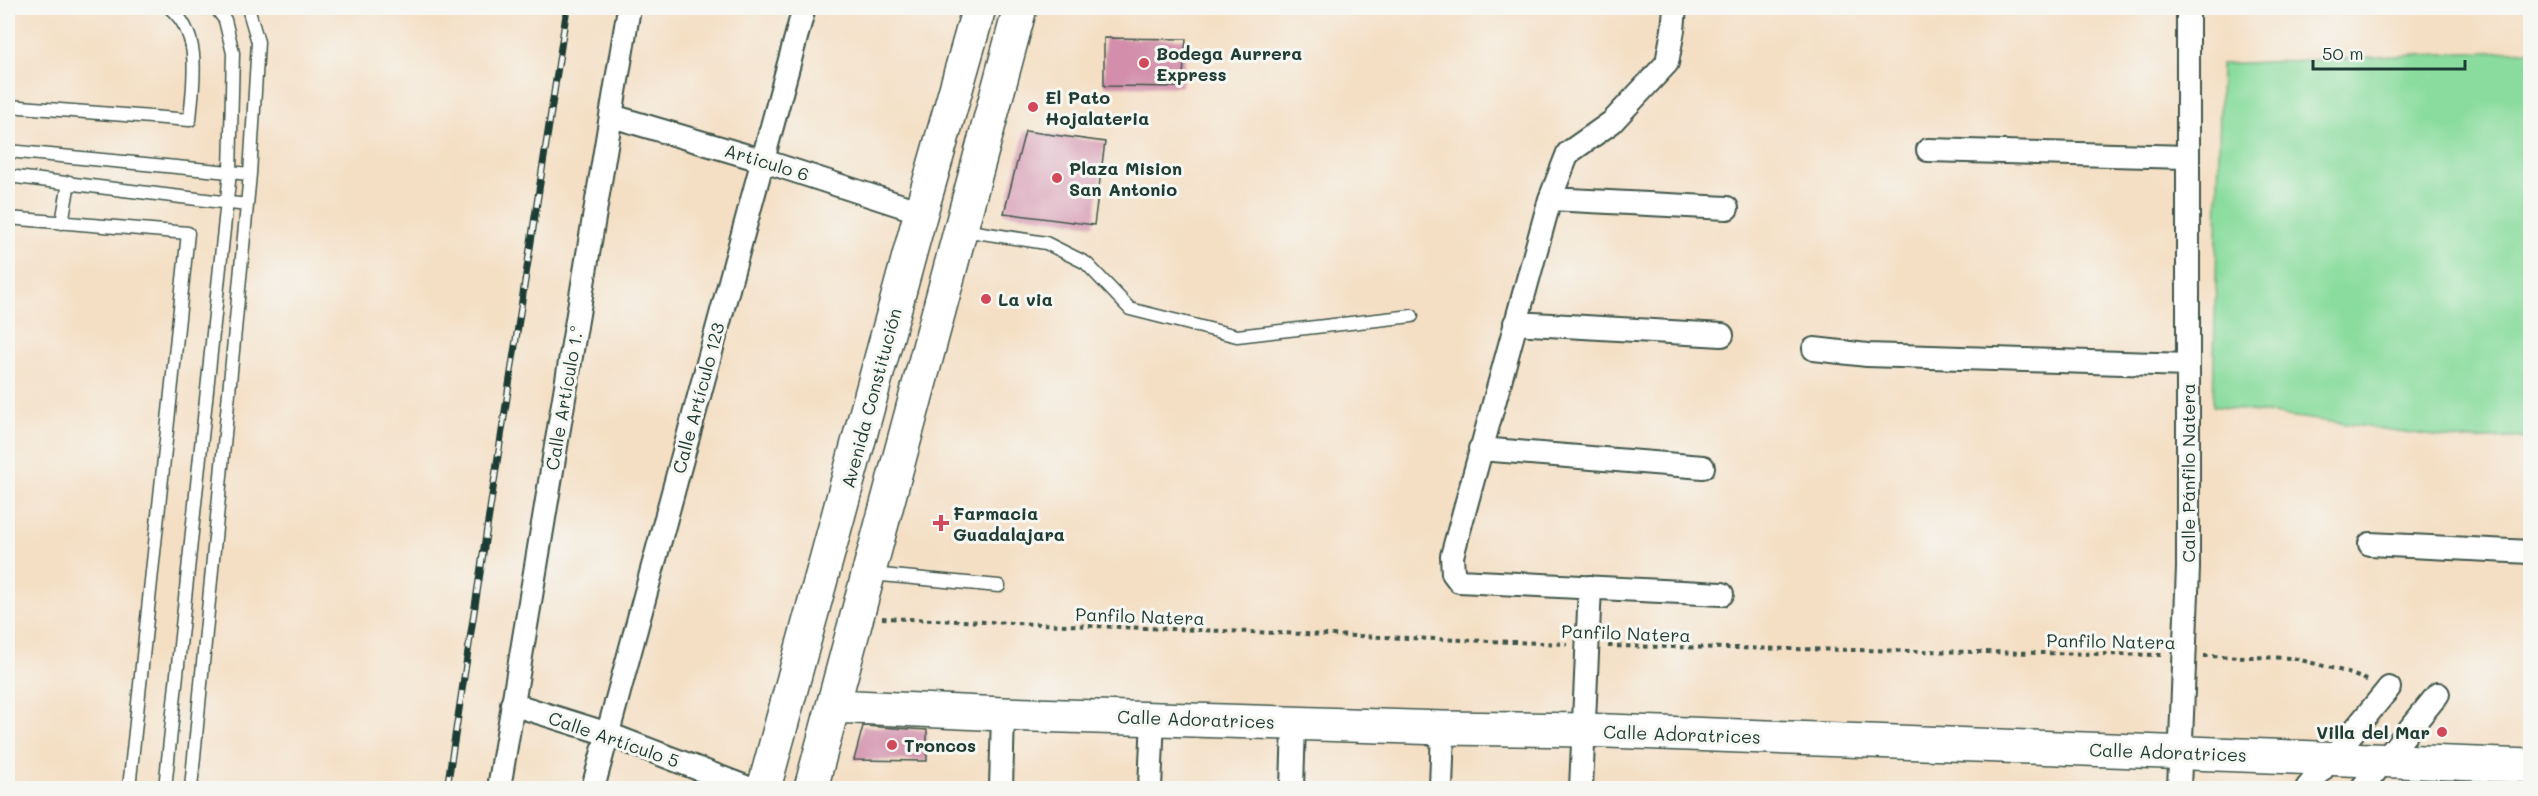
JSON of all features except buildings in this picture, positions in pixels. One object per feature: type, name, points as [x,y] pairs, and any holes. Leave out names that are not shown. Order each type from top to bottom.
[{"type":"street","name":"Calle Artículo 1.º","points":[[499,789],[631,8]]},
{"type":"street","name":"Calle Artículo 123","points":[[593,789],[761,160],[804,8]]},
{"type":"street","name":"Avenida Constitución","points":[[764,789],[921,212],[980,8]]},
{"type":"street","points":[[811,789],[1020,8]]},
{"type":"street","name":"Calle Pánfilo Natera","points":[[2179,789],[2188,568],[2188,8]]},
{"type":"street","points":[[1674,19],[1667,63],[1612,122],[1568,153],[1550,199],[1480,450],[1452,556],[1453,573],[1459,581],[1722,594]]},
{"type":"street","name":"Articulo 6","points":[[612,116],[761,160],[921,212]]},
{"type":"street","points":[[1928,150],[2187,157]]},
{"type":"street","points":[[1550,199],[1727,208]]},
{"type":"street","points":[[1515,323],[1722,335]]},
{"type":"street","points":[[1814,349],[1867,355],[2188,365]]},
{"type":"street","points":[[1480,450],[1703,466]]},
{"type":"street","points":[[2370,544],[2530,552]]},
{"type":"street","points":[[1581,789],[1590,587]]},
{"type":"street","points":[[2307,789],[2330,757],[2389,688]]},
{"type":"street","points":[[2362,789],[2438,694]]},
{"type":"street","name":"Calle Artículo 5","points":[[512,704],[608,734],[748,789]]},
{"type":"street","name":"Calle Adoratrices","points":[[834,706],[1003,714],[1443,728],[1582,730],[2530,766]]},
{"type":"street","points":[[1001,789],[1003,714]]},
{"type":"street","points":[[1150,789],[1153,717]]},
{"type":"street","points":[[1292,789],[1294,723]]},
{"type":"street","points":[[1441,789],[1443,728]]},
{"type":"lane","points":[[8,106],[190,120],[194,61],[192,41],[186,27],[170,8]]},
{"type":"lane","points":[[165,789],[230,172],[233,53],[225,20],[216,8]]},
{"type":"lane","points":[[191,789],[250,174],[258,42],[248,8]]},
{"type":"lane","points":[[8,151],[250,174]]},
{"type":"lane","points":[[8,176],[247,205]]},
{"type":"lane","points":[[62,223],[69,182]]},
{"type":"lane","points":[[8,218],[188,233],[129,789]]},
{"type":"lane","points":[[962,230],[1046,243],[1086,263],[1130,309],[1237,336],[1412,316]]},
{"type":"lane","points":[[870,574],[999,586]]},
{"type":"path","name":"Panfilo Natera","points":[[857,617],[1669,648],[2293,658],[2339,670],[2389,688]]},
{"type":"green space","points":[[2530,50],[2530,437],[2464,440],[2213,406],[2221,64]]},
{"type":"railway","points":[[447,788],[567,8]]},
{"type":"place","name":"Bodega Aurrera Express","points":[[1144,63]]},
{"type":"place","name":"El Pato Hojalateria","points":[[1033,107]]},
{"type":"place","name":"Plaza Mision San Antonio","points":[[1057,178]]},
{"type":"place","name":"La via","points":[[986,299]]},
{"type":"place","name":"Farmacia Guadalajara","points":[[941,523]]},
{"type":"place","name":"Villa del Mar","points":[[2442,732]]},
{"type":"place","name":"Troncos","points":[[892,745]]}]
